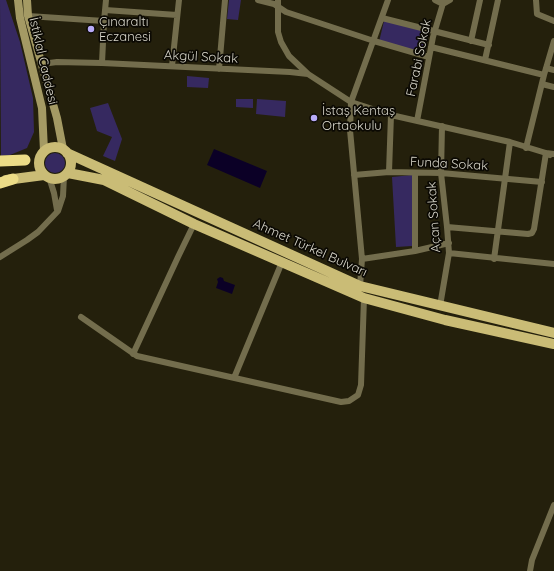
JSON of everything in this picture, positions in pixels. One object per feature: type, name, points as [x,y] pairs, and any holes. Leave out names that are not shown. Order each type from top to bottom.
[{"type":"highway","points":[[0,161],[25,160]]},
{"type":"highway","points":[[0,182],[13,178]]},
{"type":"main road","name":"İstiklal Caddesi","points":[[18,0],[20,18],[42,108],[42,153]]},
{"type":"main road","name":"İstiklal Caddesi","points":[[27,0],[28,16],[65,151]]},
{"type":"main road","points":[[0,166],[25,160],[53,147],[65,151],[71,162],[66,174],[59,178],[46,176],[13,178]]},
{"type":"main road","name":"Ahmet Türkel Bulvarı","points":[[65,151],[360,286],[554,333]]},
{"type":"main road","points":[[42,153],[39,165],[46,176]]},
{"type":"main road","name":"Ahmet Türkel Bulvarı","points":[[66,174],[104,180],[194,224],[364,298],[445,320],[554,344]]},
{"type":"street","points":[[102,63],[106,0]]},
{"type":"street","points":[[172,66],[179,0]]},
{"type":"street","points":[[219,69],[225,0]]},
{"type":"street","points":[[258,0],[274,4],[278,3]]},
{"type":"street","points":[[360,286],[362,259],[350,130],[351,102],[388,0]]},
{"type":"street","points":[[435,0],[443,2],[450,0]]},
{"type":"street","points":[[471,41],[480,0]]},
{"type":"street","points":[[485,60],[498,0]]},
{"type":"street","points":[[536,0],[537,14],[554,21]]},
{"type":"street","name":"Farabi Sokak","points":[[417,121],[434,32],[443,2]]},
{"type":"street","points":[[278,3],[286,12],[374,41],[429,57]]},
{"type":"street","points":[[278,3],[278,32],[281,42],[289,56],[308,74]]},
{"type":"street","points":[[105,10],[177,15]]},
{"type":"street","points":[[28,16],[104,21]]},
{"type":"street","points":[[382,18],[488,45]]},
{"type":"street","points":[[526,148],[554,41]]},
{"type":"street","points":[[431,47],[544,75]]},
{"type":"street","name":"Akgül Sokak","points":[[42,64],[57,62],[102,63],[308,74],[351,102],[391,115],[510,142],[526,148],[554,155]]},
{"type":"street","points":[[546,68],[554,70]]},
{"type":"street","points":[[542,84],[554,87]]},
{"type":"street","points":[[389,172],[391,115]]},
{"type":"street","name":"Açan Sokak","points":[[440,306],[449,253],[448,227],[441,173],[442,126]]},
{"type":"street","points":[[494,259],[510,142]]},
{"type":"street","points":[[448,227],[497,232],[532,233],[534,230],[546,153]]},
{"type":"street","name":"Funda Sokak","points":[[354,175],[389,172],[415,172],[542,182]]},
{"type":"street","points":[[415,172],[415,251]]},
{"type":"street","points":[[0,257],[38,232],[58,211],[63,196],[66,174]]},
{"type":"street","points":[[46,176],[54,193],[58,211]]},
{"type":"street","points":[[133,354],[194,224]]},
{"type":"street","points":[[362,259],[415,251],[449,243]]},
{"type":"street","points":[[449,253],[494,259],[554,264]]},
{"type":"street","points":[[234,378],[282,262]]},
{"type":"street","points":[[82,317],[137,356],[341,402],[349,401],[358,395],[361,385],[364,298]]},
{"type":"street","points":[[530,571],[532,560],[554,505]]},
{"type":"shaded area","points":[[0,0],[6,0],[20,42],[33,98],[34,132],[27,148],[10,155],[1,156]]},
{"type":"shaded area","points":[[229,0],[241,0],[238,20],[227,19]]},
{"type":"shaded area","points":[[384,21],[428,32],[423,53],[379,42]]},
{"type":"shaded area","points":[[187,76],[209,78],[208,88],[187,87]]},
{"type":"shaded area","points":[[236,99],[253,99],[253,108],[236,107]]},
{"type":"shaded area","points":[[257,99],[286,101],[285,117],[256,114]]},
{"type":"shaded area","points":[[108,103],[122,139],[115,161],[103,156],[112,137],[97,131],[90,108]]},
{"type":"shaded area","points":[[214,149],[267,171],[260,188],[207,165]]},
{"type":"shaded area","points":[[55,153],[62,156],[65,163],[62,170],[55,173],[48,170],[45,163],[48,156]]},
{"type":"shaded area","points":[[412,175],[412,246],[396,247],[392,177]]},
{"type":"shaded area","points":[[220,277],[223,278],[224,281],[235,285],[232,294],[216,288],[218,282],[217,279]]},
{"type":"place","name":"Çınaraltı Eczanesi","points":[[91,29]]},
{"type":"place","name":"İstaş Kentaş Ortaokulu","points":[[314,118]]}]
